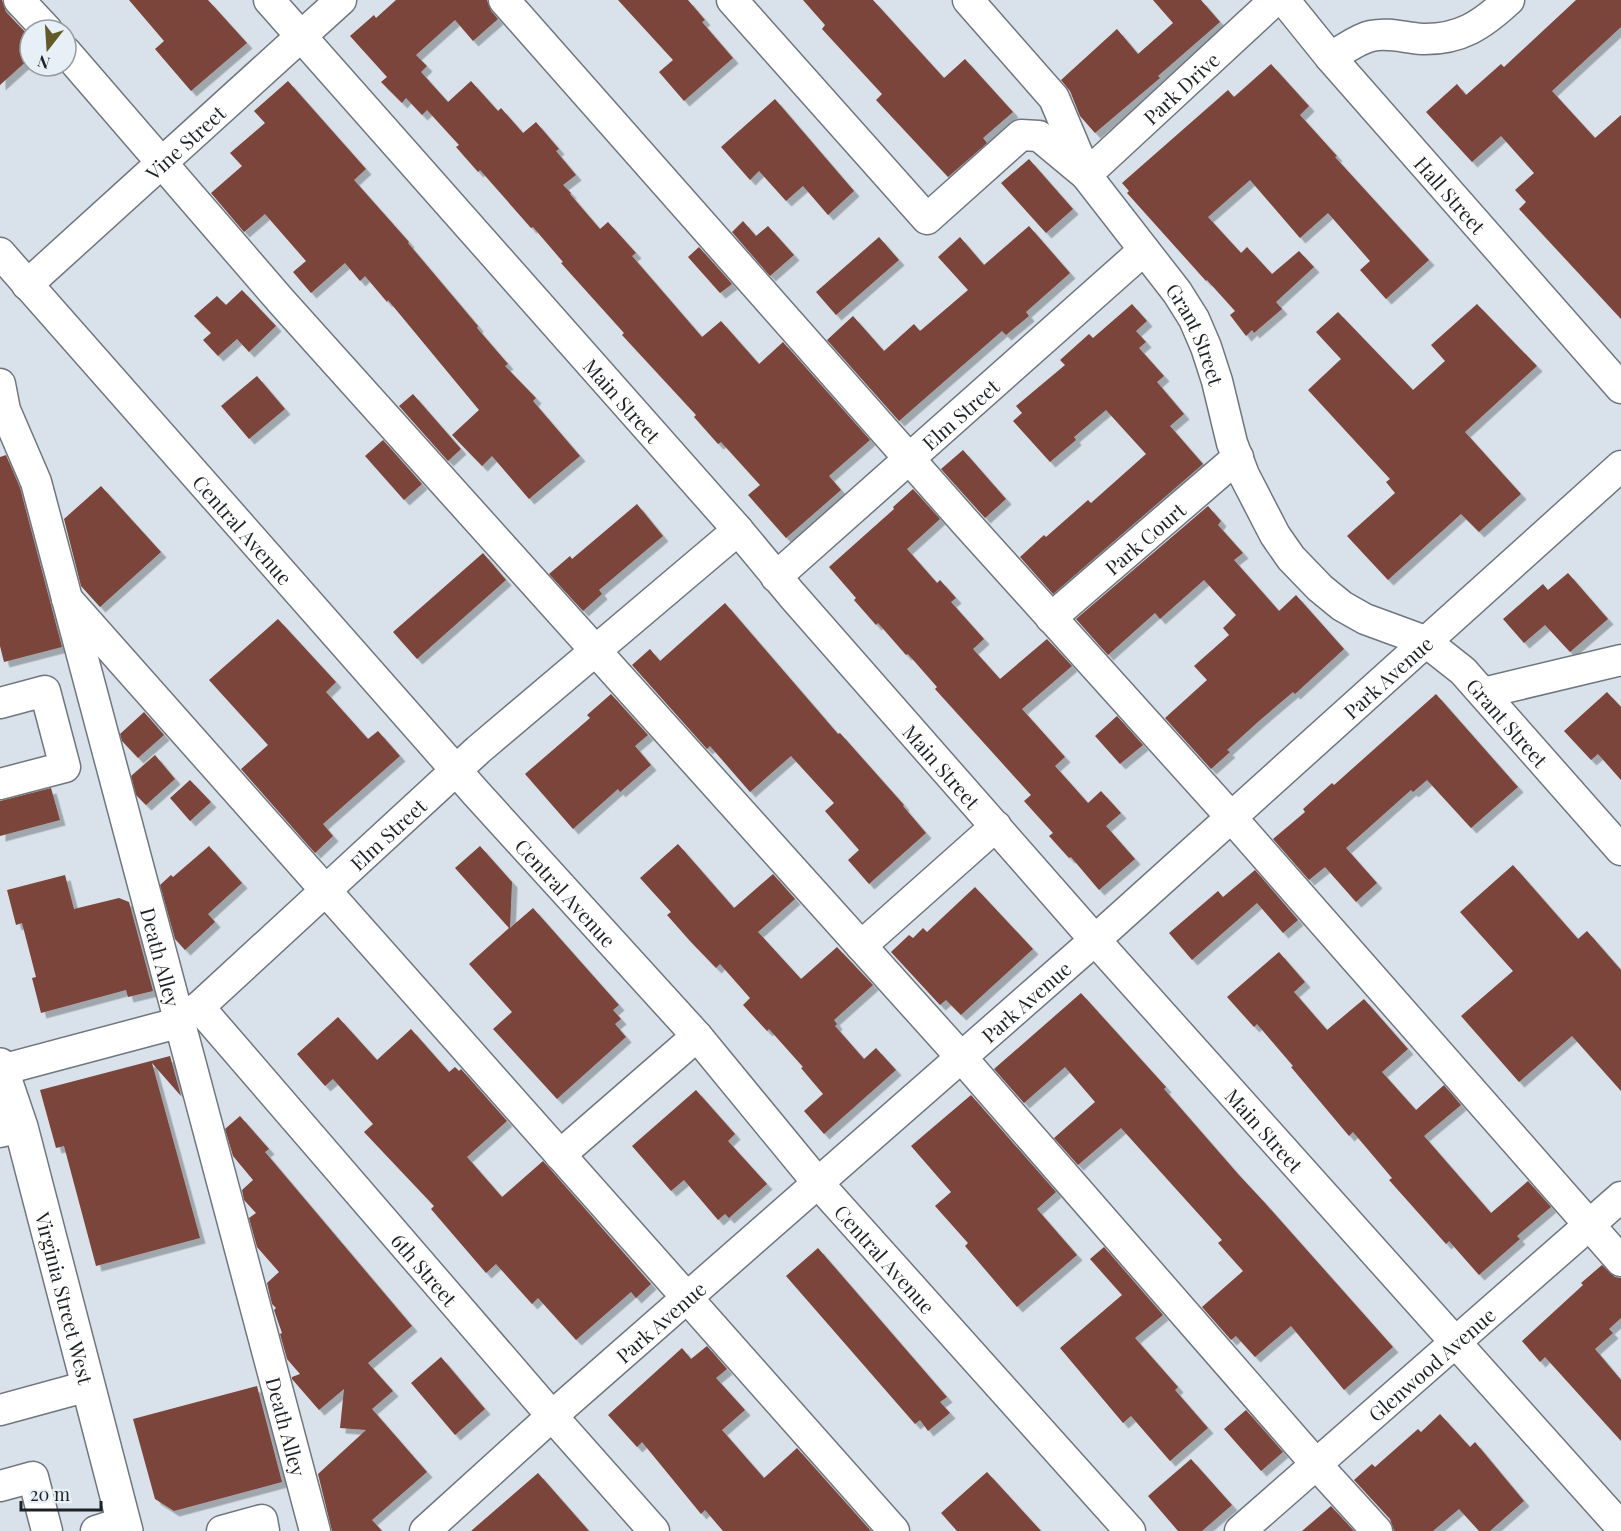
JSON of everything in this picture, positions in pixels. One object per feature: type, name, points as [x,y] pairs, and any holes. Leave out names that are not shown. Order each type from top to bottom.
[{"type":"main road","name":"Virginia Street West","points":[[1,1067],[10,1129],[88,1386],[115,1528]]},
{"type":"street","points":[[20,0],[36,18]]},
{"type":"street","name":"Main Street","points":[[269,0],[738,530],[776,577],[1095,939],[1621,1527]]},
{"type":"street","name":"Vine Street","points":[[27,285],[341,0]]},
{"type":"street","points":[[504,0],[1051,618],[1231,817],[1621,1261]]},
{"type":"street","name":"Grant Street","points":[[732,0],[927,219],[1022,135],[1039,136],[1086,175],[1177,292],[1194,319],[1217,381],[1232,443],[1244,475],[1275,535],[1291,558],[1320,588],[1342,606],[1365,619],[1425,641],[1463,671],[1621,850]]},
{"type":"street","points":[[968,0],[1054,98],[1086,175]]},
{"type":"street","name":"Park Drive","points":[[1086,175],[1275,0]]},
{"type":"street","name":"Hall Street","points":[[1284,0],[1330,57],[1621,388]]},
{"type":"street","points":[[1330,57],[1369,36],[1388,34],[1423,39],[1450,37],[1472,30],[1509,0]]},
{"type":"street","points":[[78,66],[281,301],[961,1058],[1377,1531]]},
{"type":"street","name":"Elm Street","points":[[776,577],[1144,250]]},
{"type":"street","name":"Central Avenue","points":[[1,257],[456,770],[697,1036],[818,1182],[1130,1531]]},
{"type":"street","name":"Death Alley","points":[[0,384],[5,410],[36,482],[159,950],[189,1013],[315,1531]]},
{"type":"street","name":"Park Court","points":[[1051,618],[1238,457]]},
{"type":"street","name":"Park Avenue","points":[[425,1531],[552,1416],[1095,939],[1621,466]]},
{"type":"street","name":"Elm Street","points":[[1,1067],[170,1025],[189,1013],[478,750],[738,530]]},
{"type":"street","points":[[67,599],[894,1531]]},
{"type":"street","points":[[1483,693],[1621,660]]},
{"type":"street","points":[[0,703],[45,691],[65,767],[0,784]]},
{"type":"street","points":[[861,946],[996,826]]},
{"type":"street","name":"6th Street","points":[[189,1013],[654,1531]]},
{"type":"street","points":[[560,1155],[697,1036]]},
{"type":"street","name":"Glenwood Avenue","points":[[1240,1531],[1621,1197]]},
{"type":"street","points":[[0,1410],[88,1386]]},
{"type":"street","points":[[0,1486],[33,1477],[47,1531]]},
{"type":"street","points":[[222,1531],[262,1520],[264,1531]]},
{"type":"building","points":[[0,0],[2,0],[6,12],[18,24],[18,69],[0,85]]},
{"type":"building","points":[[129,0],[208,0],[247,43],[191,91],[155,49],[164,41]]},
{"type":"building","points":[[396,0],[487,0],[491,11],[498,19],[473,41],[455,20],[416,55],[427,66],[421,72],[448,102],[471,81],[498,111],[501,108],[523,133],[536,122],[559,149],[556,151],[576,175],[563,185],[600,229],[608,222],[636,253],[632,256],[702,337],[721,321],[759,364],[783,342],[870,440],[829,476],[841,490],[786,538],[748,495],[760,485],[721,442],[718,444],[694,417],[696,415],[622,335],[624,333],[561,263],[563,262],[533,227],[531,228],[480,170],[478,172],[456,147],[459,145],[427,110],[422,115],[406,98],[402,103],[381,82],[387,77],[350,36],[374,15],[376,18]]},
{"type":"building","points":[[618,0],[688,0],[705,20],[702,22],[733,58],[684,101],[659,72],[673,60]]},
{"type":"building","points":[[803,0],[873,0],[944,78],[965,59],[1013,112],[983,138],[987,143],[948,177],[876,100],[882,94],[822,29],[825,25]]},
{"type":"building","points":[[1153,0],[1201,0],[1220,22],[1158,76],[1160,78],[1095,133],[1080,116],[1070,91],[1061,80],[1117,29],[1138,54],[1173,23]]},
{"type":"building","points":[[1576,0],[1621,0],[1621,27],[1552,91],[1595,138],[1621,115],[1621,319],[1519,209],[1526,202],[1515,190],[1534,173],[1501,136],[1472,162],[1426,112],[1457,84],[1466,95],[1501,64],[1504,67]]},
{"type":"building","points":[[1271,64],[1309,106],[1300,115],[1429,260],[1386,299],[1360,270],[1370,261],[1328,213],[1300,238],[1250,180],[1208,217],[1241,253],[1247,247],[1272,274],[1299,251],[1314,267],[1276,302],[1282,309],[1254,333],[1252,330],[1246,336],[1230,315],[1235,311],[1127,193],[1129,191],[1122,183],[1228,90],[1234,97]]},
{"type":"building","points":[[288,81],[366,169],[354,180],[478,326],[477,328],[508,364],[505,366],[536,398],[533,401],[580,456],[529,499],[492,456],[482,466],[452,435],[479,410],[388,300],[387,302],[365,276],[360,281],[345,263],[311,293],[293,272],[306,261],[265,214],[244,232],[211,193],[242,166],[230,153],[265,123],[254,111]]},
{"type":"building","points":[[775,99],[854,191],[828,215],[803,186],[786,201],[759,171],[750,180],[721,147]]},
{"type":"building","points":[[1029,159],[1073,209],[1046,233],[1001,183]]},
{"type":"building","points":[[743,221],[756,236],[768,226],[794,255],[770,276],[732,232]]},
{"type":"building","points":[[1029,226],[1070,273],[1026,312],[1029,316],[1006,335],[1002,331],[899,421],[827,340],[853,316],[884,351],[914,324],[920,331],[968,290],[938,257],[960,237],[984,265]]},
{"type":"building","points":[[879,237],[899,260],[836,315],[816,292]]},
{"type":"building","points":[[699,247],[732,284],[720,293],[688,257]]},
{"type":"building","points":[[242,290],[276,326],[249,352],[237,339],[218,356],[203,340],[211,333],[194,316],[217,296],[226,305]]},
{"type":"building","points":[[1132,304],[1147,321],[1136,331],[1146,342],[1139,348],[1164,376],[1157,382],[1184,414],[1170,426],[1203,464],[1053,594],[1020,557],[1088,500],[1091,503],[1146,454],[1106,410],[1074,437],[1076,440],[1050,462],[1013,421],[1022,413],[1016,406],[1065,365],[1060,360],[1089,334],[1093,338]]},
{"type":"building","points":[[1477,304],[1537,366],[1465,432],[1521,494],[1479,532],[1461,514],[1388,580],[1347,536],[1395,493],[1386,482],[1390,479],[1308,390],[1341,359],[1316,332],[1338,312],[1413,390],[1445,361],[1431,345]]},
{"type":"building","points":[[257,376],[285,409],[249,439],[221,406]]},
{"type":"building","points":[[413,394],[461,449],[448,461],[399,406]]},
{"type":"building","points":[[383,440],[422,484],[404,500],[365,456]]},
{"type":"building","points":[[963,450],[1006,499],[985,518],[941,469]]},
{"type":"building","points":[[6,455],[20,488],[62,647],[4,662],[0,646],[0,457]]},
{"type":"building","points":[[101,486],[161,552],[100,607],[81,586],[64,519]]},
{"type":"building","points":[[913,489],[940,519],[907,549],[937,583],[940,580],[956,598],[951,602],[984,639],[973,649],[1000,679],[1047,639],[1072,666],[1022,709],[1065,757],[1055,766],[1088,803],[1101,791],[1121,813],[1106,826],[1135,859],[1099,890],[1071,857],[1069,858],[1049,836],[1053,833],[1024,801],[1031,795],[935,689],[937,687],[908,654],[906,655],[878,623],[876,625],[829,567]]},
{"type":"building","points":[[637,504],[663,536],[599,590],[602,594],[583,611],[549,574],[570,556],[572,559]]},
{"type":"building","points":[[1208,506],[1221,521],[1218,525],[1243,553],[1234,560],[1279,611],[1296,595],[1344,649],[1295,694],[1293,692],[1259,721],[1227,750],[1230,752],[1211,769],[1165,718],[1207,680],[1194,666],[1229,635],[1223,628],[1236,615],[1204,580],[1160,619],[1155,613],[1108,655],[1076,619]]},
{"type":"building","points":[[483,553],[506,580],[417,659],[393,632]]},
{"type":"building","points":[[1568,573],[1608,619],[1570,652],[1545,625],[1524,643],[1503,619],[1543,584],[1548,590]]},
{"type":"building","points":[[725,603],[838,734],[840,733],[904,805],[926,833],[869,884],[848,860],[859,850],[825,811],[834,803],[791,756],[750,792],[710,746],[707,749],[632,665],[650,649],[660,661]]},
{"type":"building","points":[[278,619],[336,682],[326,692],[368,739],[378,731],[400,756],[323,824],[333,836],[315,853],[241,769],[268,745],[209,680]]},
{"type":"building","points":[[1607,692],[1621,707],[1621,780],[1598,754],[1591,760],[1564,731]]},
{"type":"building","points":[[611,694],[648,735],[635,746],[651,765],[620,792],[618,789],[573,829],[525,774],[590,718],[587,715]]},
{"type":"building","points":[[1436,694],[1518,787],[1471,828],[1427,780],[1413,792],[1411,790],[1346,848],[1377,883],[1356,902],[1325,867],[1309,880],[1273,839],[1305,812],[1303,809],[1332,783],[1334,785]]},
{"type":"building","points":[[144,712],[164,735],[138,758],[122,741],[120,734]]},
{"type":"building","points":[[1117,716],[1143,745],[1120,764],[1095,736]]},
{"type":"building","points":[[155,755],[175,779],[146,805],[136,795],[131,776]]},
{"type":"building","points":[[190,780],[211,802],[190,821],[170,798]]},
{"type":"building","points":[[51,788],[60,820],[0,836],[0,801]]},
{"type":"building","points":[[678,844],[734,908],[773,874],[795,899],[758,932],[801,979],[837,947],[873,985],[834,1020],[837,1024],[835,1026],[864,1059],[876,1048],[896,1070],[824,1134],[804,1111],[823,1094],[801,1068],[803,1067],[769,1029],[767,1031],[743,1005],[750,998],[720,964],[716,968],[690,941],[667,915],[671,912],[640,878]]},
{"type":"building","points":[[209,846],[242,883],[208,914],[215,922],[185,950],[175,939],[160,885],[171,875],[173,877]]},
{"type":"building","points":[[480,846],[512,882],[510,928],[533,908],[619,1005],[613,1010],[621,1019],[615,1024],[626,1037],[557,1099],[493,1029],[512,1012],[469,964],[509,928],[455,868]]},
{"type":"building","points":[[1513,865],[1578,939],[1587,931],[1621,970],[1621,1091],[1572,1036],[1519,1082],[1461,1016],[1513,971],[1460,912]]},
{"type":"building","points":[[1255,870],[1298,920],[1283,933],[1257,903],[1192,960],[1169,933],[1218,891],[1223,897]]},
{"type":"building","points":[[65,875],[74,909],[119,898],[129,902],[153,991],[128,997],[126,990],[41,1013],[32,978],[36,977],[22,923],[16,925],[7,890]]},
{"type":"building","points":[[975,887],[1033,949],[961,1015],[946,1000],[940,1005],[891,952],[909,935],[913,938],[923,928],[927,932]]},
{"type":"building","points":[[1279,952],[1305,982],[1294,992],[1327,1030],[1364,999],[1408,1049],[1382,1072],[1416,1110],[1444,1085],[1461,1105],[1424,1136],[1491,1213],[1528,1181],[1551,1207],[1517,1236],[1520,1239],[1479,1275],[1449,1241],[1446,1244],[1389,1180],[1392,1178],[1353,1132],[1349,1136],[1257,1024],[1254,1027],[1227,997]]},
{"type":"building","points":[[1081,993],[1166,1087],[1164,1089],[1238,1174],[1393,1347],[1344,1390],[1291,1326],[1255,1357],[1236,1336],[1231,1340],[1202,1307],[1243,1271],[1218,1243],[1222,1240],[1121,1128],[1078,1165],[1054,1138],[1095,1102],[1065,1067],[1024,1103],[994,1069]]},
{"type":"building","points":[[338,1017],[377,1060],[411,1029],[449,1072],[455,1067],[459,1071],[461,1069],[507,1121],[467,1157],[502,1197],[543,1161],[651,1284],[636,1298],[631,1292],[576,1340],[538,1298],[532,1304],[496,1264],[486,1273],[431,1209],[434,1206],[364,1132],[373,1124],[333,1079],[325,1086],[297,1054]]},
{"type":"building","points":[[170,1056],[181,1096],[152,1063],[200,1238],[96,1266],[64,1146],[56,1148],[40,1090]]},
{"type":"building","points":[[696,1090],[735,1134],[728,1141],[767,1184],[729,1218],[725,1214],[718,1220],[684,1180],[671,1191],[632,1146]]},
{"type":"building","points":[[971,1095],[1056,1192],[1037,1209],[1077,1255],[1017,1307],[965,1246],[968,1243],[935,1206],[951,1192],[911,1146]]},
{"type":"building","points":[[240,1116],[269,1149],[265,1152],[412,1326],[368,1363],[393,1391],[372,1409],[427,1472],[372,1520],[382,1531],[332,1531],[318,1474],[366,1430],[340,1428],[344,1389],[319,1410],[292,1379],[300,1374],[287,1359],[280,1334],[282,1333],[274,1310],[276,1308],[272,1304],[267,1283],[279,1272],[257,1247],[249,1218],[256,1213],[244,1200],[242,1190],[253,1180],[233,1156],[225,1129]]},
{"type":"building","points":[[1104,1247],[1163,1315],[1135,1338],[1178,1387],[1175,1390],[1208,1428],[1170,1461],[1131,1416],[1123,1423],[1060,1348],[1122,1295],[1090,1259]]},
{"type":"building","points":[[818,1248],[947,1397],[940,1402],[950,1413],[928,1431],[920,1420],[915,1424],[786,1276]]},
{"type":"building","points":[[1602,1265],[1615,1277],[1621,1278],[1621,1318],[1609,1329],[1613,1333],[1595,1349],[1621,1380],[1621,1441],[1545,1357],[1540,1362],[1522,1341]]},
{"type":"building","points":[[707,1346],[727,1369],[716,1378],[745,1410],[722,1430],[764,1478],[797,1448],[871,1531],[723,1531],[705,1510],[701,1514],[642,1442],[637,1447],[608,1415],[682,1348],[691,1359]]},
{"type":"building","points":[[441,1357],[485,1409],[455,1435],[411,1383]]},
{"type":"building","points":[[257,1386],[282,1482],[174,1511],[155,1499],[133,1419]]},
{"type":"building","points":[[1246,1410],[1283,1452],[1261,1471],[1224,1429]]},
{"type":"building","points":[[1440,1414],[1470,1447],[1475,1442],[1524,1501],[1490,1531],[1479,1531],[1459,1509],[1433,1531],[1394,1531],[1390,1519],[1354,1480],[1372,1464],[1375,1467],[1418,1429],[1421,1432]]},
{"type":"building","points":[[1191,1459],[1232,1505],[1202,1531],[1178,1531],[1148,1496]]},
{"type":"building","points":[[987,1472],[1041,1531],[957,1531],[941,1513]]},
{"type":"building","points":[[538,1473],[589,1531],[471,1531]]},
{"type":"building","points":[[1331,1506],[1354,1531],[1302,1531]]}]
